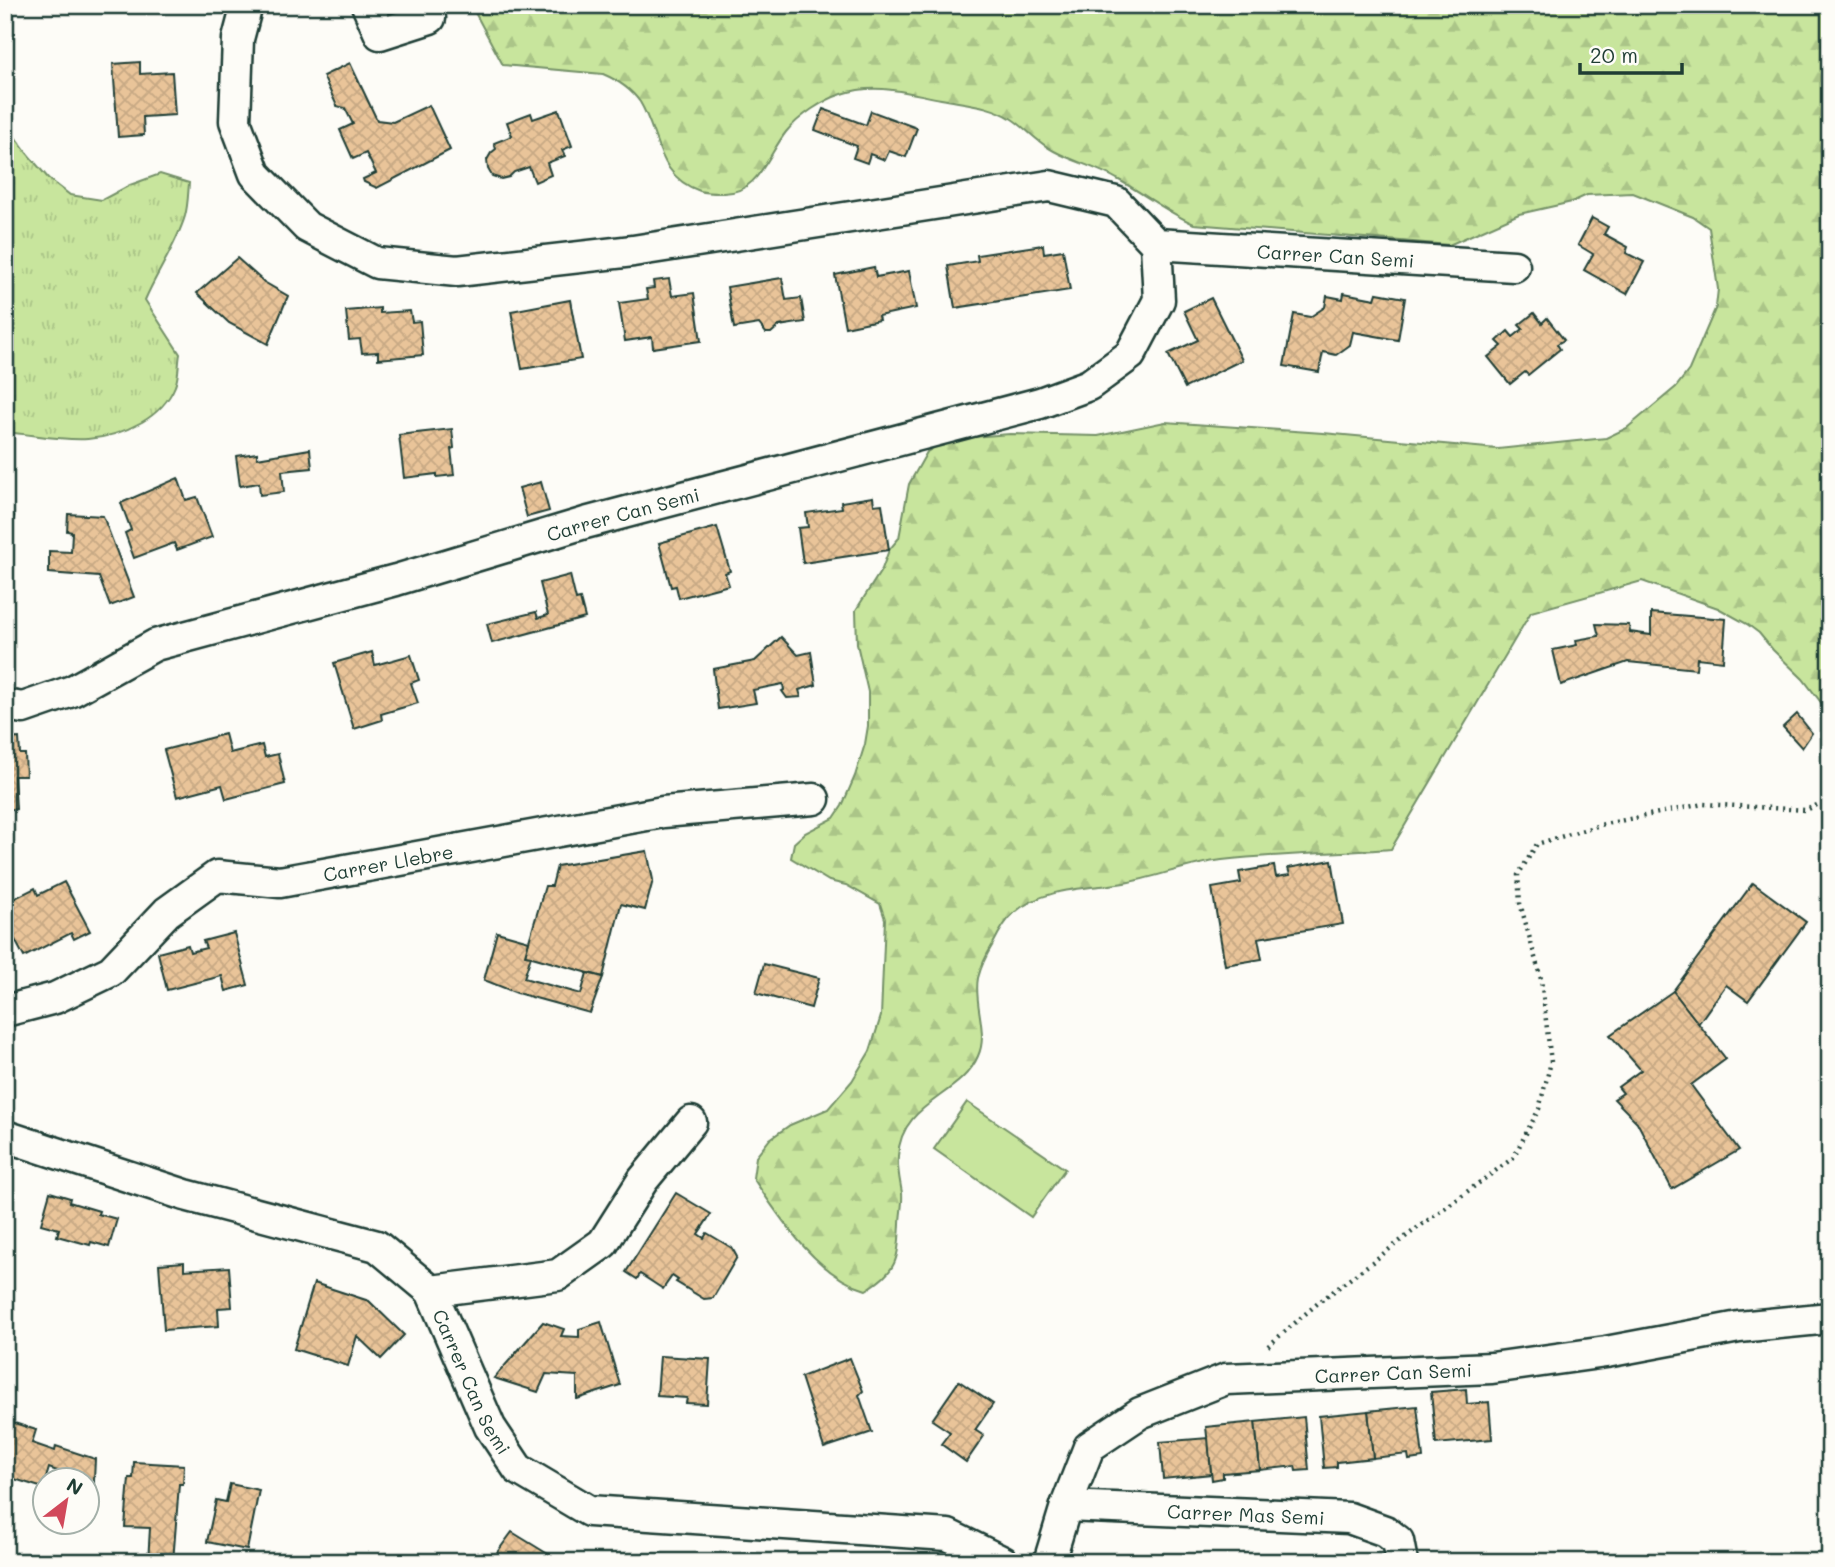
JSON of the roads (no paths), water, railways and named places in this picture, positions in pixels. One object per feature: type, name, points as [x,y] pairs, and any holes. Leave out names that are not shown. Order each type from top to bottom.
[{"type":"street","points":[[247,5],[238,39],[235,121],[255,174],[307,227],[377,263],[457,271],[606,254],[1049,186],[1116,202],[1156,244]]},
{"type":"street","points":[[367,5],[380,34],[430,18]]},
{"type":"street","name":"Carrer Can Semi","points":[[5,705],[23,708],[72,691],[155,645],[397,580],[585,523],[1040,403],[1089,385],[1130,355],[1159,300],[1156,244],[1514,267]]},
{"type":"street","name":"Carrer Llebre","points":[[5,1011],[55,999],[111,971],[167,912],[217,876],[280,882],[663,812],[814,799]]},
{"type":"street","points":[[431,1290],[558,1276],[603,1243],[643,1181],[691,1122]]},
{"type":"street","name":"Carrer Can Semi","points":[[5,1136],[185,1195],[377,1246],[431,1290],[490,1427],[518,1469],[589,1511],[948,1535],[1003,1562]]},
{"type":"street","name":"Carrer Can Semi","points":[[1049,1562],[1066,1506],[1089,1447],[1140,1413],[1226,1379],[1492,1368],[1606,1352],[1739,1327],[1830,1318]]},
{"type":"street","name":"Carrer Mas Semi","points":[[1066,1506],[1349,1518],[1385,1531],[1398,1541],[1402,1562]]}]
